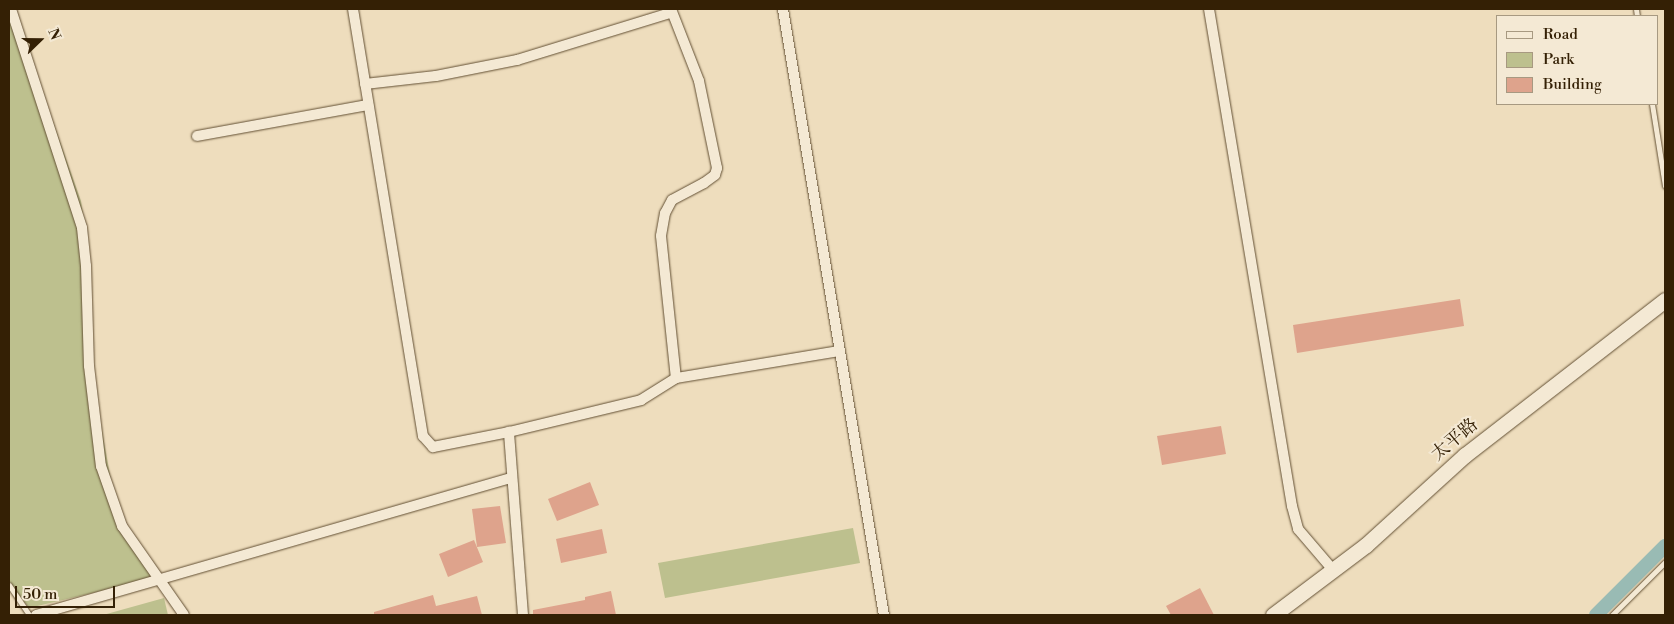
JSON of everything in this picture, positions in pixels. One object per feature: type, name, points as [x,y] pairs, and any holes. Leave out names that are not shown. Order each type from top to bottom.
[{"type":"street","points":[[11,9],[82,228],[86,266],[89,366],[101,466],[122,526],[184,615]]},
{"type":"street","points":[[352,9],[423,436],[433,448],[641,400],[676,378],[838,351]]},
{"type":"street","points":[[783,9],[838,351],[884,615]]},
{"type":"street","points":[[1209,9],[1292,506],[1298,529],[1333,570]]},
{"type":"street","points":[[365,84],[436,76],[517,60],[671,11],[699,81],[717,168],[715,176],[672,200],[665,213],[662,236],[676,378]]},
{"type":"street","points":[[197,136],[368,104]]},
{"type":"street","name":"太平路","points":[[1274,615],[1366,545],[1464,455],[1665,300]]},
{"type":"street","points":[[509,432],[511,478],[523,615]]},
{"type":"street","points":[[36,615],[511,478]]},
{"type":"lane","points":[[1652,105],[1665,186]]},
{"type":"lane","points":[[1612,615],[1665,562]]},
{"type":"lane","points":[[9,587],[29,615]]},
{"type":"green space","points":[[9,9],[13,9],[81,201],[91,271],[93,381],[116,508],[156,578],[29,608],[9,582]]},
{"type":"green space","points":[[853,528],[860,563],[665,598],[658,563]]},
{"type":"green space","points":[[164,598],[168,615],[103,615]]},
{"type":"building","points":[[1460,299],[1464,326],[1297,353],[1293,325]]},
{"type":"building","points":[[1221,426],[1226,454],[1162,465],[1157,436]]},
{"type":"building","points":[[590,482],[599,505],[557,521],[548,499]]},
{"type":"building","points":[[500,506],[506,543],[477,547],[472,509]]},
{"type":"building","points":[[602,529],[607,553],[561,563],[556,539]]},
{"type":"building","points":[[474,540],[483,562],[448,577],[439,554]]},
{"type":"building","points":[[1200,588],[1214,615],[1171,615],[1166,606]]},
{"type":"building","points":[[611,591],[616,615],[533,615],[533,610],[585,600],[585,597]]},
{"type":"building","points":[[433,595],[436,606],[477,596],[482,615],[374,615],[374,612]]},
{"type":"waterway","points":[[1596,615],[1665,546]]}]
